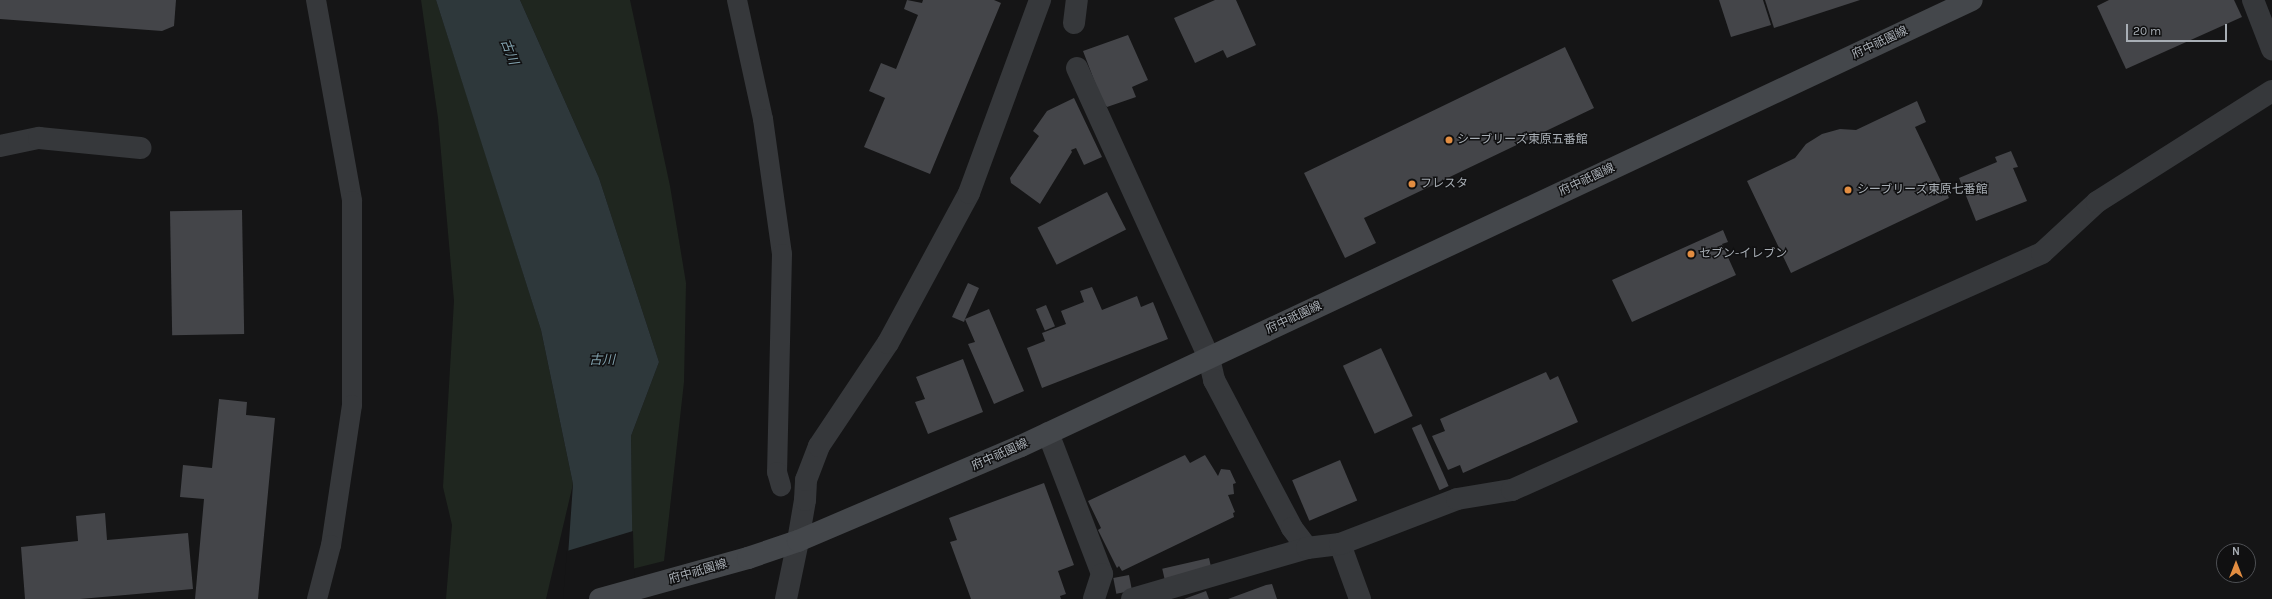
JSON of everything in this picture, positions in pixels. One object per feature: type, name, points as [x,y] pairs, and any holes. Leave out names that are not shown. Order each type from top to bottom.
[{"type":"main road","name":"府中祇園線","points":[[600,599],[748,558],[798,541],[1048,433],[1972,0]]},
{"type":"street","points":[[786,599],[805,500],[806,480],[819,446],[888,343],[969,193],[1040,0]]},
{"type":"street","points":[[1074,23],[1077,0]]},
{"type":"street","points":[[2253,0],[2272,49]]},
{"type":"street","points":[[1078,68],[1209,358],[1214,380],[1292,528],[1307,548]]},
{"type":"street","points":[[1132,599],[1307,548],[1340,544],[1457,499],[1512,490],[2042,253],[2097,202],[2272,91]]},
{"type":"street","points":[[0,146],[39,138],[141,148]]},
{"type":"street","points":[[1048,433],[1102,574],[1094,599]]},
{"type":"street","points":[[1340,544],[1360,599]]},
{"type":"lane","points":[[316,0],[352,201],[352,405],[331,545],[317,599]]},
{"type":"lane","points":[[737,0],[763,119],[782,254],[777,472],[781,486]]},
{"type":"shaded area","points":[[421,0],[436,0],[541,330],[573,484],[546,599],[446,599],[452,525],[443,487],[454,301],[438,118]]},
{"type":"shaded area","points":[[520,0],[630,0],[670,186],[686,283],[684,382],[664,561],[632,569],[631,436],[659,362],[599,178]]},
{"type":"water","name":"古川","points":[[436,0],[520,0],[599,178],[659,362],[631,436],[633,599],[565,599],[573,484],[541,330]]},
{"type":"pier","points":[[633,531],[635,599],[563,599],[567,551]]},
{"type":"building","points":[[0,0],[176,0],[174,26],[162,31],[0,19]]},
{"type":"building","points":[[907,0],[922,3],[923,0],[994,0],[1001,3],[930,174],[864,147],[885,98],[869,91],[881,63],[896,69],[918,15],[904,9]]},
{"type":"building","points":[[1215,0],[1236,0],[1256,45],[1227,58],[1223,50],[1195,63],[1174,18]]},
{"type":"building","points":[[1719,0],[1763,0],[1771,25],[1731,37]]},
{"type":"building","points":[[1765,0],[1860,0],[1774,28]]},
{"type":"building","points":[[2109,0],[2234,0],[2242,17],[2126,69],[2097,6]]},
{"type":"building","points":[[1128,35],[1148,80],[1132,87],[1136,97],[1107,107],[1102,101],[1083,51]]},
{"type":"building","name":"シーブリーズ東原五番館","points":[[1565,47],[1594,108],[1364,218],[1376,243],[1345,258],[1304,173]]},
{"type":"building","points":[[1074,98],[1102,157],[1084,165],[1076,148],[1071,150],[1072,152],[1040,204],[1011,183],[1010,178],[1039,136],[1033,131],[1047,111]]},
{"type":"building","name":"シーブリーズ東原七番館","points":[[1917,101],[1926,122],[1915,127],[1949,198],[1791,273],[1747,181],[1795,158],[1806,144],[1822,134],[1840,129],[1856,130]]},
{"type":"building","points":[[2011,151],[2018,167],[2013,168],[2027,201],[1976,221],[1959,178],[1997,162],[1995,157]]},
{"type":"building","points":[[1107,192],[1126,229],[1057,265],[1038,227]]},
{"type":"building","points":[[242,210],[244,334],[172,335],[170,211]]},
{"type":"building","points":[[1723,230],[1728,242],[1722,244],[1736,275],[1632,322],[1612,280]]},
{"type":"building","points":[[968,283],[979,288],[964,322],[952,317]]},
{"type":"building","points":[[1092,287],[1102,310],[1137,296],[1141,307],[1153,302],[1168,339],[1042,388],[1027,348],[1045,341],[1042,333],[1066,324],[1061,311],[1084,302],[1080,291]]},
{"type":"building","points":[[1046,305],[1055,326],[1045,330],[1036,309]]},
{"type":"building","points":[[989,309],[1024,391],[994,404],[968,344],[975,342],[965,319]]},
{"type":"building","points":[[1381,348],[1413,416],[1375,434],[1343,366]]},
{"type":"building","points":[[963,359],[983,412],[928,434],[915,402],[925,399],[916,377]]},
{"type":"building","points":[[1546,372],[1550,380],[1558,376],[1578,422],[1463,473],[1460,465],[1448,470],[1432,436],[1445,431],[1440,419]]},
{"type":"building","points":[[219,399],[247,402],[246,415],[275,418],[258,599],[195,599],[204,499],[180,497],[183,465],[212,468]]},
{"type":"building","points":[[1421,424],[1449,486],[1440,490],[1412,428]]},
{"type":"building","points":[[1185,455],[1190,463],[1205,455],[1218,476],[1221,469],[1230,470],[1236,483],[1233,484],[1234,494],[1228,495],[1235,512],[1233,513],[1234,517],[1122,571],[1119,566],[1117,568],[1098,530],[1101,528],[1088,501]]},
{"type":"building","points":[[1340,460],[1357,501],[1309,521],[1292,480]]},
{"type":"building","points":[[1044,483],[1074,565],[1058,571],[1066,594],[1060,596],[1061,599],[971,599],[950,542],[957,540],[949,518]]},
{"type":"building","points":[[105,513],[107,540],[188,533],[193,589],[80,599],[25,599],[21,547],[78,541],[76,516]]},
{"type":"building","points":[[1209,558],[1212,571],[1165,581],[1162,569]]},
{"type":"building","points":[[1129,575],[1132,591],[1116,594],[1113,578]]},
{"type":"building","points":[[1272,584],[1277,599],[1228,599],[1266,585]]},
{"type":"building","points":[[1206,591],[1209,599],[1184,599]]},
{"type":"place","name":"シーブリーズ東原五番館","points":[[1449,140]]},
{"type":"place","name":"フレスタ","points":[[1412,184]]},
{"type":"place","name":"シーブリーズ東原七番館","points":[[1848,190]]},
{"type":"place","name":"セブン-イレブン","points":[[1691,254]]}]
